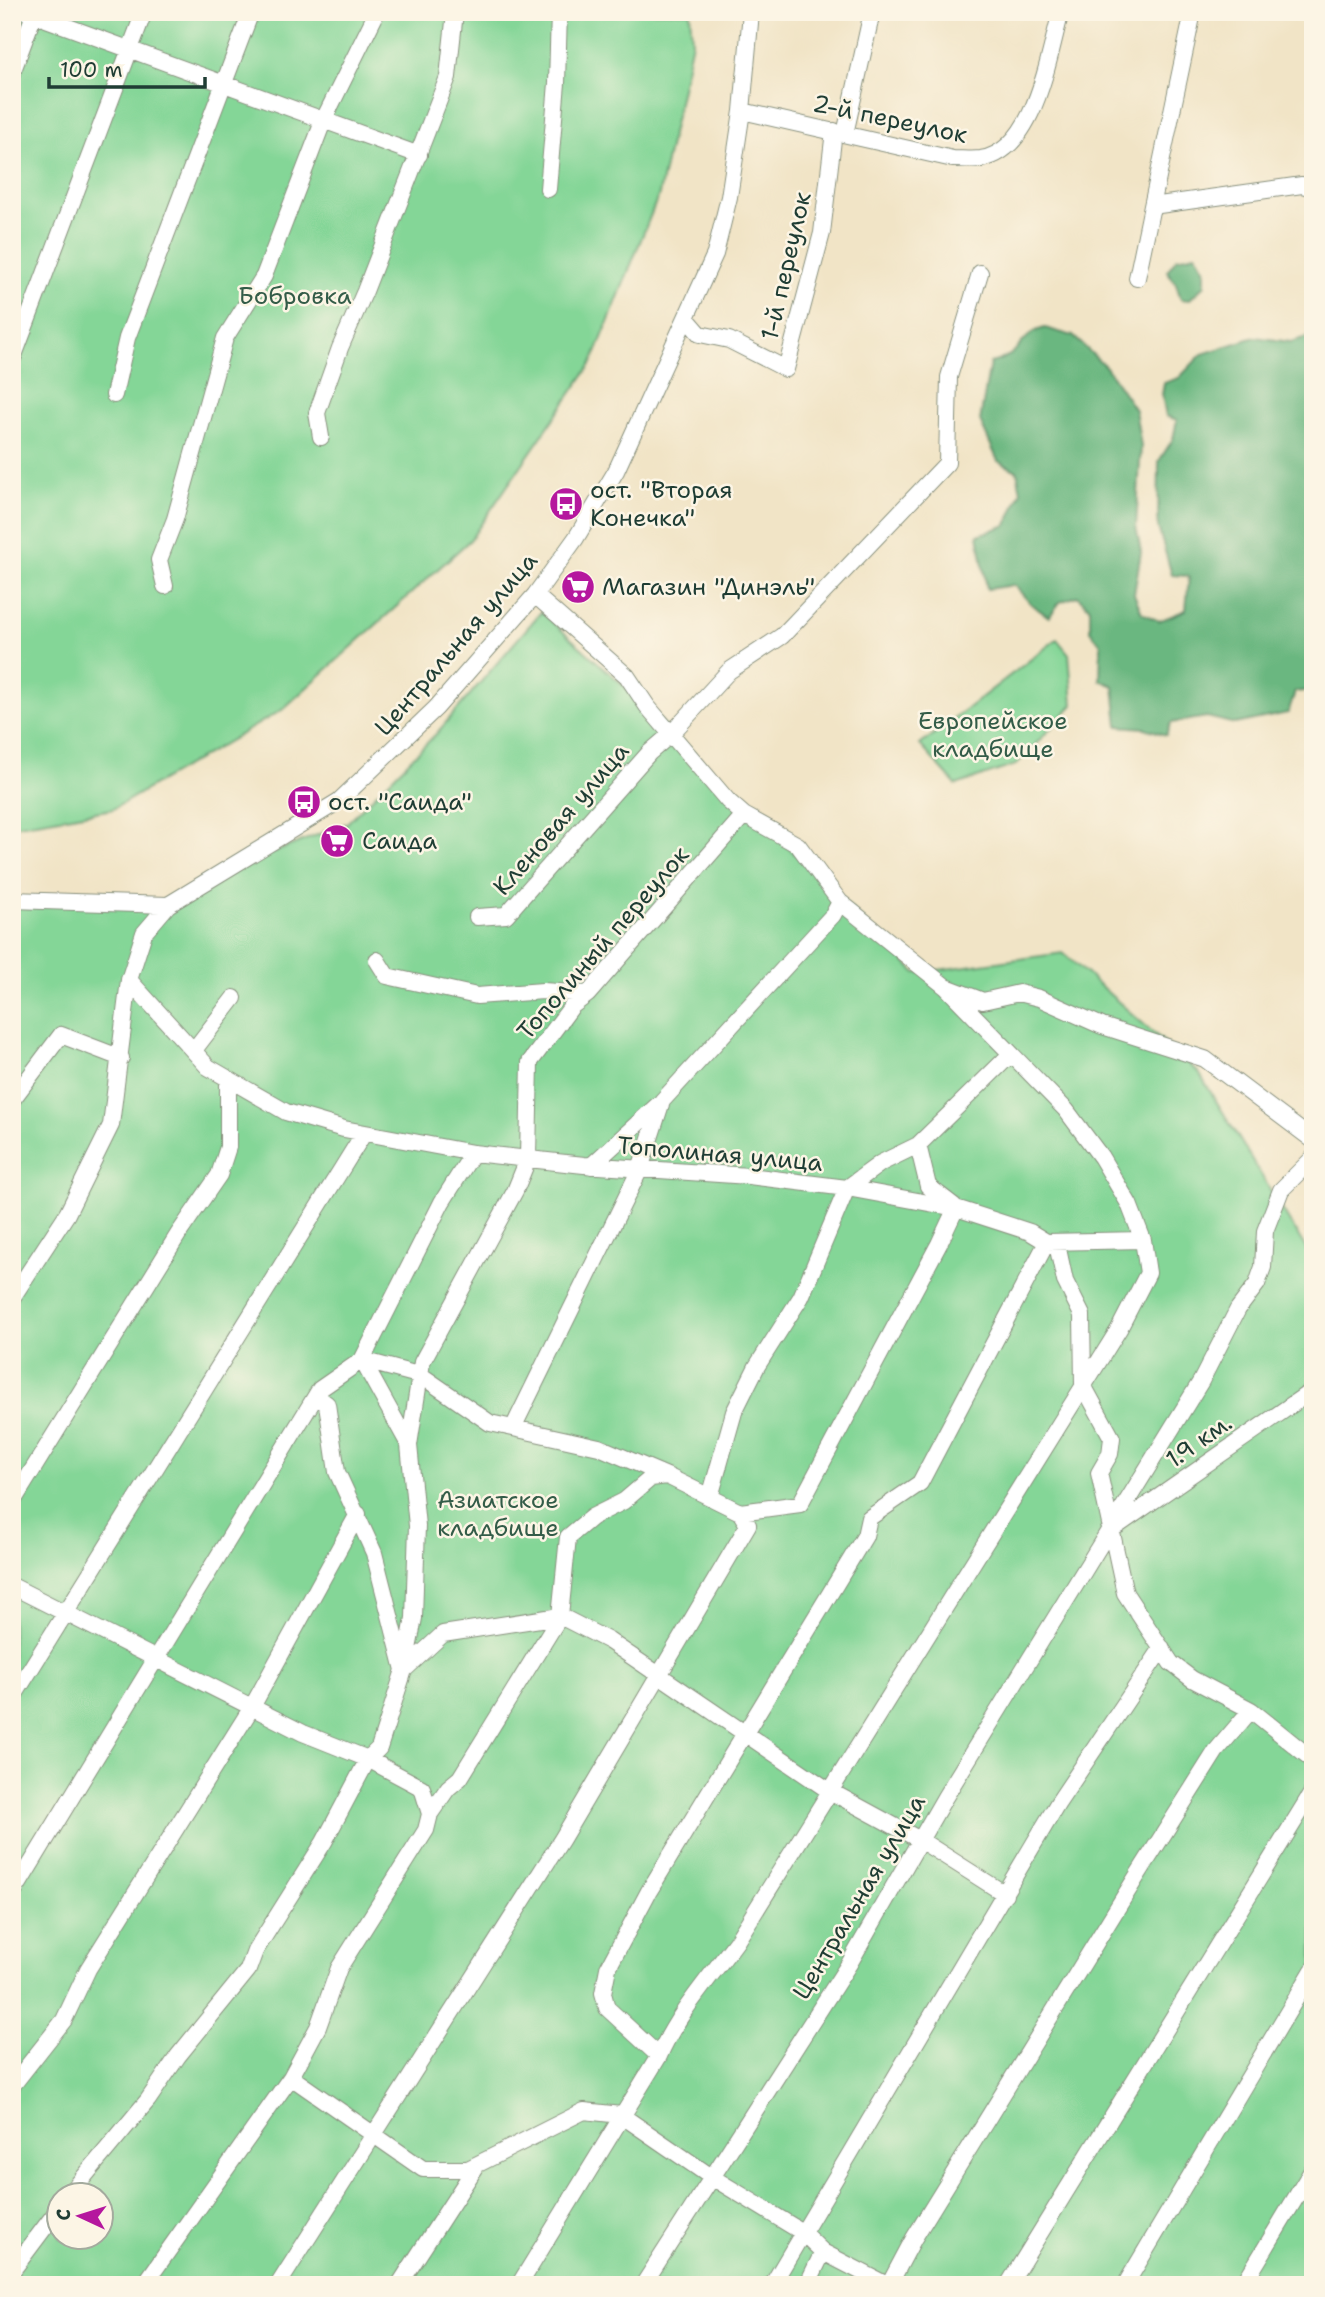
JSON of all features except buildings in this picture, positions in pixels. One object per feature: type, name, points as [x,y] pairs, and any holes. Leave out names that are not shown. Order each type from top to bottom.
[{"type":"street","points":[[12,361],[144,12]]},
{"type":"street","points":[[114,395],[127,338],[251,12]]},
{"type":"street","points":[[165,586],[159,560],[175,519],[225,338],[264,276],[324,119],[377,12]]},
{"type":"street","points":[[321,437],[317,413],[340,348],[448,77],[455,12]]},
{"type":"street","points":[[548,189],[557,83],[559,12]]},
{"type":"street","name":"Центральная улица","points":[[12,1298],[67,1214],[111,1125],[129,980],[144,933],[168,905],[339,801],[436,708],[535,595],[576,538],[616,471],[715,254],[729,197],[742,111],[751,12]]},
{"type":"street","name":"1-й переулок","points":[[687,319],[700,334],[729,340],[786,369],[822,233],[840,133],[872,12]]},
{"type":"street","name":"2-й переулок","points":[[742,111],[953,159],[982,159],[1009,145],[1023,129],[1032,111],[1061,12]]},
{"type":"street","points":[[1137,278],[1194,12]]},
{"type":"street","points":[[12,73],[32,13],[419,155]]},
{"type":"street","points":[[1152,206],[1302,185],[1313,188]]},
{"type":"street","points":[[671,734],[729,671],[782,636],[947,463],[949,377],[981,273]]},
{"type":"street","points":[[519,2285],[659,2056],[673,2025],[694,2001],[736,1942],[828,1790],[1119,1329],[1148,1273],[1143,1240],[1129,1204],[1101,1157],[1066,1110],[946,987],[840,902],[798,845],[744,815],[709,781],[694,757],[671,734],[627,676],[535,595]]},
{"type":"street","name":"Кленовая улица","points":[[477,917],[506,915],[649,753],[671,734]]},
{"type":"street","name":"Тополиный переулок","points":[[528,1158],[530,1062],[572,1006],[588,994],[744,815]]},
{"type":"street","points":[[12,900],[168,905]]},
{"type":"street","points":[[591,1166],[662,1101],[833,915],[840,902]]},
{"type":"street","points":[[377,960],[387,976],[477,996],[543,991],[588,994]]},
{"type":"street","name":"Тополиная улица","points":[[129,980],[208,1067],[286,1112],[364,1133],[473,1153],[591,1166],[749,1176],[847,1188],[956,1208],[1010,1224],[1047,1242]]},
{"type":"street","points":[[946,987],[983,1001],[1020,993],[1039,998],[1102,1026],[1205,1059],[1313,1140]]},
{"type":"street","points":[[194,1050],[234,998]]},
{"type":"street","points":[[12,1100],[61,1035],[121,1058]]},
{"type":"street","points":[[710,1497],[734,1412],[757,1366],[801,1297],[847,1188],[881,1163],[918,1145],[1011,1054]]},
{"type":"street","points":[[12,1503],[179,1233],[219,1175],[228,1147],[228,1080]]},
{"type":"street","points":[[513,1427],[640,1169],[662,1101]]},
{"type":"street","points":[[12,1699],[364,1133]]},
{"type":"street","points":[[740,1512],[800,1504],[956,1208],[928,1186],[918,1145]]},
{"type":"street","points":[[12,1895],[320,1389],[362,1360],[442,1202],[473,1153]]},
{"type":"street","points":[[80,2182],[148,2100],[178,2056],[248,1970],[255,1951],[324,1842],[368,1759],[379,1748],[404,1670],[414,1618],[417,1526],[409,1445],[422,1363],[514,1191],[528,1158]]},
{"type":"street","name":"Центральная улица","points":[[643,2285],[710,2176],[849,1964],[920,1840],[1201,1381],[1238,1309],[1257,1284],[1263,1267],[1265,1231],[1281,1191],[1313,1158]]},
{"type":"street","points":[[1047,1242],[1143,1240]]},
{"type":"street","points":[[1047,1242],[1058,1249],[1065,1282],[1082,1315],[1083,1385],[1112,1438],[1110,1454],[1099,1473],[1125,1593],[1171,1664],[1192,1679],[1251,1710],[1313,1760]]},
{"type":"street","points":[[659,2056],[607,2008],[603,1993],[608,1968],[648,1894],[743,1734],[865,1536],[869,1518],[920,1483],[1047,1242]]},
{"type":"street","points":[[278,2285],[562,1839],[748,1525],[740,1512],[667,1476],[599,1447],[491,1423],[422,1376],[362,1360]]},
{"type":"street","points":[[362,1360],[409,1445]]},
{"type":"street","name":"1.9 км.","points":[[1112,1530],[1313,1390]]},
{"type":"street","points":[[316,1396],[327,1404],[337,1472],[374,1553],[404,1670]]},
{"type":"street","points":[[144,2285],[291,2077],[318,2026],[339,1968],[426,1830],[430,1814],[448,1788],[460,1778],[561,1616],[568,1536],[592,1517],[624,1501],[651,1478],[667,1476]]},
{"type":"street","points":[[12,2086],[64,2020],[115,1925],[252,1707],[358,1514]]},
{"type":"street","points":[[12,1586],[303,1733],[368,1759],[422,1788],[448,1788]]},
{"type":"street","points":[[404,1670],[443,1634],[561,1616],[609,1641],[658,1677],[828,1790],[920,1840],[1005,1894]]},
{"type":"street","points":[[772,2285],[800,2243],[802,2232],[1058,1803],[1162,1648]]},
{"type":"street","points":[[291,2077],[424,2169],[468,2169],[584,2111],[621,2115],[710,2176],[802,2232],[823,2252],[888,2285],[914,2238],[1137,1876],[1216,1751],[1251,1710]]},
{"type":"street","points":[[422,1788],[430,1814]]},
{"type":"street","points":[[1008,2285],[1313,1791]]},
{"type":"street","points":[[1125,2285],[1313,1970]]},
{"type":"street","points":[[399,2285],[477,2165]]},
{"type":"street","points":[[1243,2285],[1313,2169]]},
{"type":"street","points":[[12,2271],[46,2226]]},
{"type":"street","points":[[807,2285],[823,2252]]},
{"type":"green space","name":"Бобровка","points":[[12,12],[690,12],[692,42],[659,194],[592,363],[470,540],[282,710],[113,809],[12,826]]},
{"type":"green space","points":[[1196,254],[1205,270],[1205,285],[1189,300],[1181,299],[1176,284],[1167,271],[1177,258]]},
{"type":"green space","points":[[1045,328],[1073,336],[1106,367],[1135,410],[1141,446],[1136,527],[1141,552],[1134,594],[1142,613],[1159,621],[1186,610],[1189,576],[1172,575],[1158,527],[1159,461],[1173,439],[1177,420],[1166,416],[1162,395],[1164,383],[1179,378],[1202,354],[1255,337],[1291,342],[1313,335],[1313,690],[1295,692],[1288,713],[1235,724],[1207,717],[1171,723],[1166,735],[1145,728],[1118,726],[1114,686],[1100,680],[1101,644],[1090,631],[1090,608],[1077,596],[1060,602],[1049,617],[1031,604],[1014,585],[987,589],[978,535],[1007,525],[1021,492],[1017,471],[998,461],[980,421],[990,363],[1009,355],[1030,335]]},
{"type":"green space","name":"Азиатское кладбище","points":[[541,612],[630,691],[916,973],[1063,953],[1199,1073],[1313,1260],[1313,2285],[12,2285],[12,900],[168,905],[253,861],[347,823],[437,733]]},
{"type":"green space","name":"Европейское кладбище","points":[[1057,639],[1069,654],[1073,705],[1016,765],[956,785],[920,745]]},
{"type":"place","name":"ост. \"Вторая Конечка\"","points":[[566,504]]},
{"type":"place","name":"Магазин \"Динэль\"","points":[[578,587]]},
{"type":"place","name":"ост. \"Саида\"","points":[[304,802]]},
{"type":"place","name":"Саида","points":[[337,841]]}]
